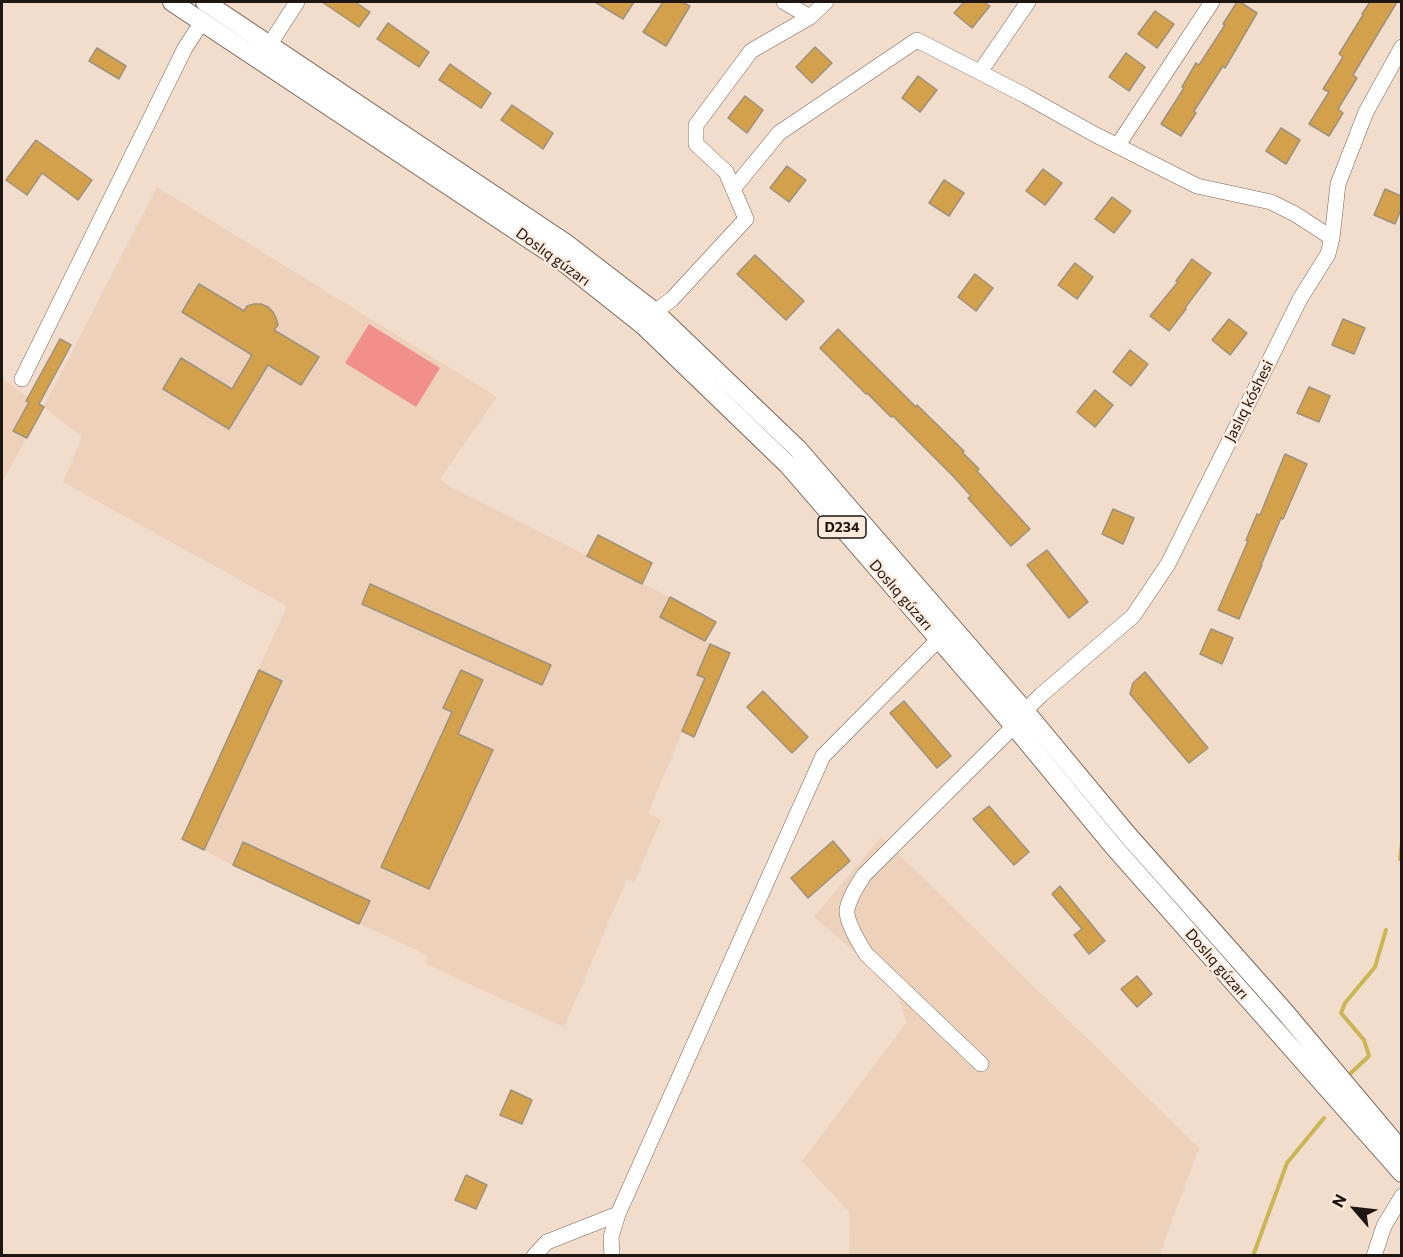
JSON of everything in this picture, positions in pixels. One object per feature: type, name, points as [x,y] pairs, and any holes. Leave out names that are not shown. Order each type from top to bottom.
[{"type":"main road","name":"Doslıq gúzarı","points":[[172,2],[562,261],[645,327],[788,465],[939,639],[1020,718]]},
{"type":"main road","name":"Doslıq gúzarı","points":[[205,2],[564,242],[655,312],[798,449],[1120,840],[1401,1173]]},
{"type":"main road","name":"Doslıq gúzarı","points":[[1120,840],[1285,1012],[1401,1152]]},
{"type":"street","points":[[270,44],[297,2]]},
{"type":"street","points":[[784,2],[810,17]]},
{"type":"street","points":[[655,312],[672,299],[746,219],[726,172],[696,144],[696,125],[751,51],[810,17],[826,2]]},
{"type":"street","points":[[980,72],[1028,2]]},
{"type":"street","points":[[1118,145],[1212,2]]},
{"type":"street","points":[[22,379],[185,48],[202,22]]},
{"type":"street","points":[[733,189],[778,133],[917,40],[1197,186],[1271,202],[1295,214],[1332,238]]},
{"type":"street","name":"Jaslıq kóshesi","points":[[981,1064],[866,954],[854,934],[847,910],[854,891],[864,875],[1041,695],[1133,616],[1162,573],[1300,299],[1328,254],[1338,184],[1366,112],[1401,47]]},
{"type":"street","points":[[612,1256],[611,1237],[618,1214],[823,756],[939,639]]},
{"type":"street","points":[[1374,1256],[1384,1226],[1401,1196]]},
{"type":"street","points":[[534,1256],[547,1242],[618,1214]]},
{"type":"shaded area","points":[[157,187],[497,397],[440,479],[451,487],[670,597],[660,617],[710,644],[697,675],[705,678],[648,813],[661,820],[634,882],[627,879],[564,1027],[426,964],[427,955],[182,839],[287,606],[63,482],[82,437],[44,407],[2,482],[2,379],[44,406]]},
{"type":"shaded area","points":[[369,324],[440,368],[416,407],[345,363]]},
{"type":"shaded area","points":[[881,837],[1199,1148],[1159,1256],[849,1255],[850,1213],[802,1161],[907,1022],[894,985],[814,917]]},
{"type":"building","points":[[322,2],[355,2],[370,12],[359,27]]},
{"type":"building","points":[[595,2],[634,2],[623,19]]},
{"type":"building","points":[[663,2],[682,2],[690,6],[666,46],[643,32]]},
{"type":"building","points":[[964,2],[984,2],[990,6],[972,28],[954,13]]},
{"type":"building","points":[[1237,2],[1257,13],[1225,68],[1223,66],[1194,111],[1196,113],[1181,136],[1161,124],[1184,88],[1182,87],[1196,63],[1199,65]]},
{"type":"building","points":[[1370,2],[1397,2],[1353,75],[1357,78],[1338,109],[1343,113],[1329,136],[1309,124],[1329,92],[1323,89],[1343,57],[1339,54]]},
{"type":"building","points":[[1155,11],[1174,24],[1157,48],[1138,34]]},
{"type":"building","points":[[388,23],[429,52],[419,67],[377,39]]},
{"type":"building","points":[[815,47],[832,63],[812,83],[796,67]]},
{"type":"building","points":[[97,48],[126,66],[119,79],[89,61]]},
{"type":"building","points":[[1126,53],[1145,67],[1129,91],[1109,77]]},
{"type":"building","points":[[450,64],[491,93],[481,108],[439,80]]},
{"type":"building","points":[[918,76],[937,90],[920,112],[902,98]]},
{"type":"building","points":[[745,96],[763,110],[747,133],[728,118]]},
{"type":"building","points":[[512,105],[553,133],[543,149],[501,120]]},
{"type":"building","points":[[1281,128],[1300,140],[1286,164],[1266,151]]},
{"type":"building","points":[[36,140],[92,180],[78,200],[42,173],[27,195],[6,180]]},
{"type":"building","points":[[787,166],[806,180],[789,202],[770,188]]},
{"type":"building","points":[[1043,169],[1062,183],[1045,205],[1026,191]]},
{"type":"building","points":[[944,180],[964,193],[949,216],[929,203]]},
{"type":"building","points":[[1385,189],[1401,196],[1401,209],[1395,224],[1374,215]]},
{"type":"building","points":[[1112,197],[1131,211],[1114,233],[1095,219]]},
{"type":"building","points":[[755,255],[804,301],[786,320],[737,274]]},
{"type":"building","points":[[1192,259],[1211,273],[1169,331],[1150,316],[1178,282],[1176,281]]},
{"type":"building","points":[[1075,263],[1093,277],[1077,299],[1058,285]]},
{"type":"building","points":[[975,274],[993,288],[976,311],[958,297]]},
{"type":"building","points":[[199,284],[244,311],[247,306],[254,304],[268,307],[273,312],[278,325],[274,330],[319,357],[301,385],[268,365],[229,429],[163,389],[181,358],[232,389],[252,355],[182,312]]},
{"type":"building","points":[[1229,319],[1247,333],[1230,355],[1212,340]]},
{"type":"building","points":[[1343,319],[1365,328],[1354,354],[1332,345]]},
{"type":"building","points":[[838,329],[964,451],[962,452],[979,469],[977,471],[1030,529],[1011,546],[968,498],[971,496],[953,476],[820,348]]},
{"type":"building","points":[[60,339],[71,345],[39,404],[44,407],[27,438],[13,431],[29,402],[26,401]]},
{"type":"building","points":[[1130,350],[1148,364],[1131,386],[1113,372]]},
{"type":"building","points":[[1309,387],[1330,396],[1319,422],[1297,413]]},
{"type":"building","points":[[1095,390],[1113,405],[1095,427],[1077,412]]},
{"type":"building","points":[[1285,454],[1307,464],[1283,519],[1281,518],[1239,619],[1218,610],[1248,541],[1246,540],[1257,514],[1260,515]]},
{"type":"building","points":[[1113,509],[1134,518],[1123,544],[1102,534]]},
{"type":"building","points":[[598,535],[652,563],[642,584],[587,556]]},
{"type":"building","points":[[1047,550],[1088,602],[1069,618],[1027,565]]},
{"type":"building","points":[[370,584],[551,665],[542,685],[362,604]]},
{"type":"building","points":[[670,597],[716,622],[705,641],[660,617]]},
{"type":"building","points":[[1211,629],[1233,638],[1222,664],[1200,654]]},
{"type":"building","points":[[710,644],[730,653],[694,737],[682,731],[705,678],[697,675]]},
{"type":"building","points":[[259,670],[282,681],[204,850],[182,839]]},
{"type":"building","points":[[461,670],[483,680],[458,734],[493,750],[429,889],[381,867],[452,712],[443,708]]},
{"type":"building","points":[[1145,672],[1208,748],[1189,763],[1130,694],[1133,683]]},
{"type":"building","points":[[763,691],[808,737],[792,753],[747,707]]},
{"type":"building","points":[[904,701],[951,756],[937,768],[890,713]]},
{"type":"building","points":[[989,806],[1029,852],[1014,865],[973,819]]},
{"type":"building","points":[[833,841],[850,861],[808,898],[791,878]]},
{"type":"building","points":[[243,842],[370,901],[359,924],[233,865]]},
{"type":"building","points":[[1060,886],[1105,941],[1089,954],[1074,935],[1082,929],[1052,894]]},
{"type":"building","points":[[1137,976],[1152,994],[1137,1007],[1121,989]]},
{"type":"building","points":[[511,1090],[532,1100],[522,1124],[500,1115]]},
{"type":"building","points":[[466,1175],[487,1185],[476,1209],[455,1200]]},
{"type":"waterway","points":[[1400,859],[1402,843]]},
{"type":"waterway","points":[[1351,1073],[1369,1056],[1364,1040],[1341,1013],[1345,1003],[1375,967],[1386,930]]},
{"type":"waterway","points":[[1253,1256],[1287,1163],[1324,1118]]}]
